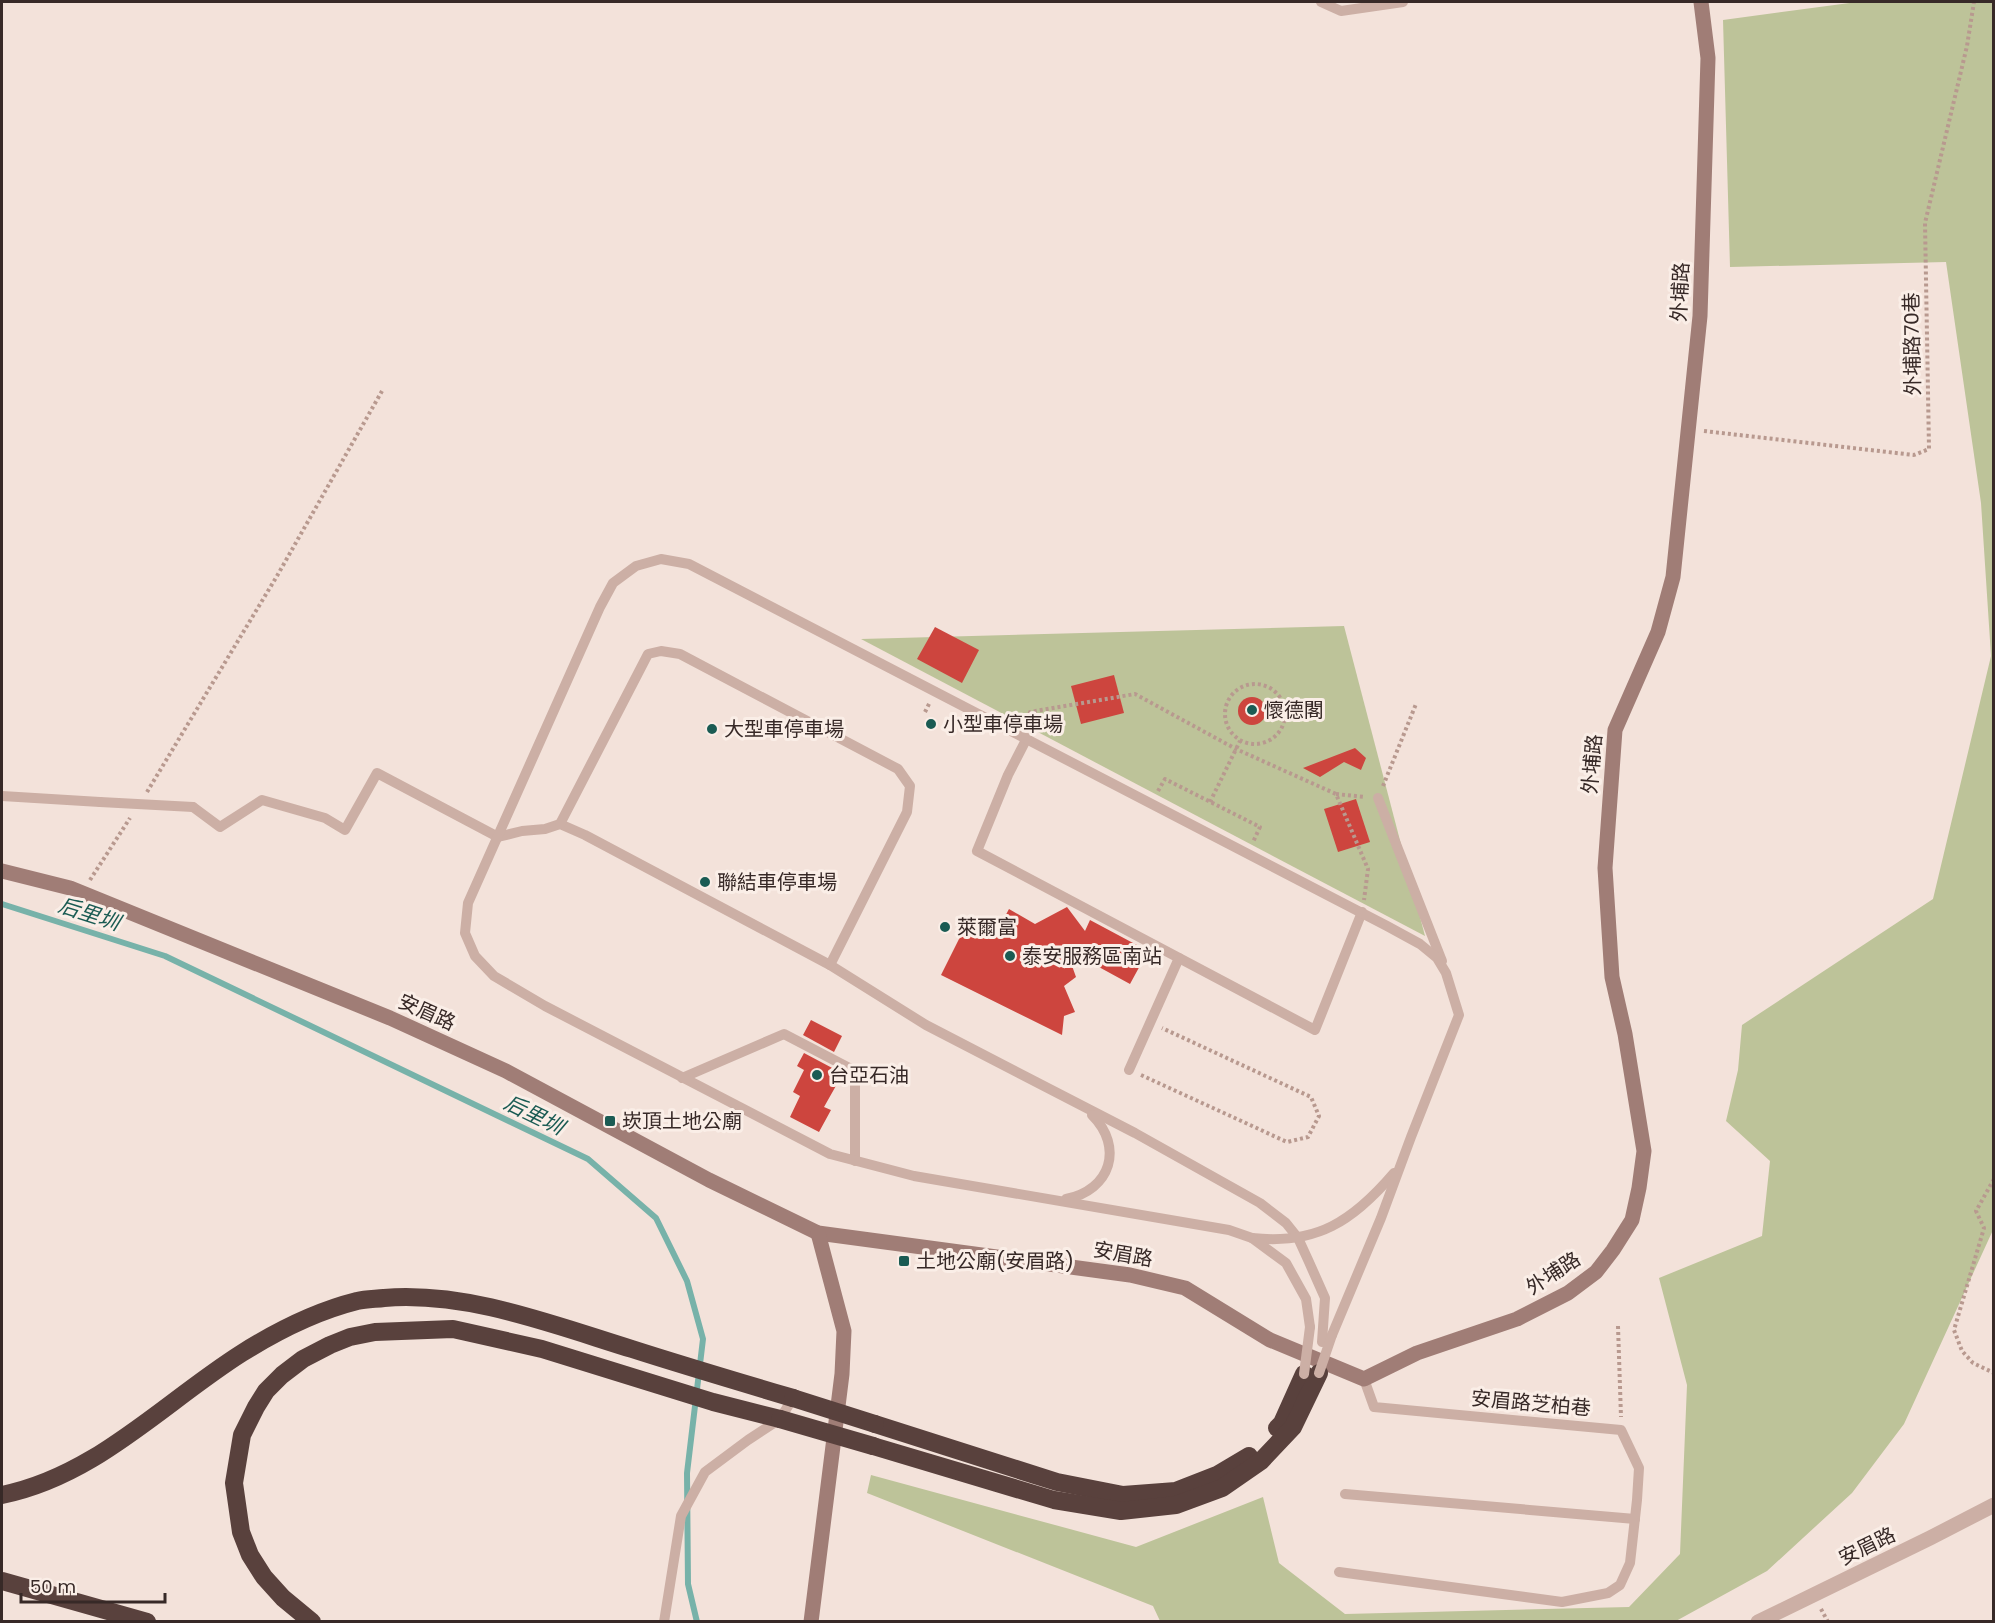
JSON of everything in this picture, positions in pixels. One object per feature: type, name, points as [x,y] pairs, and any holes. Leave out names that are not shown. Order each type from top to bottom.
[{"type":"highway","points":[[2,1495],[25,1490],[77,1468],[146,1424],[242,1354],[298,1322],[358,1301],[410,1296],[477,1304],[562,1327],[1057,1482],[1123,1495],[1176,1491],[1217,1475],[1255,1452],[1282,1423],[1312,1374]]},
{"type":"highway","points":[[312,1622],[283,1598],[264,1577],[250,1555],[241,1532],[234,1483],[242,1435],[256,1407],[282,1375],[303,1359],[350,1337],[375,1332],[453,1329],[542,1349],[713,1402],[780,1419],[1054,1500],[1121,1511],[1176,1505],[1222,1488],[1261,1461],[1293,1427],[1312,1374]]},
{"type":"highway","points":[[2,1581],[147,1622]]},
{"type":"street","name":"外埔路","points":[[1364,1379],[1417,1353],[1516,1319],[1569,1293],[1596,1272],[1632,1220],[1644,1151],[1625,1034],[1612,977],[1605,868],[1614,730],[1658,632],[1673,577],[1701,316],[1708,58],[1701,2]]},
{"type":"street","name":"安眉路","points":[[2,871],[70,888],[380,1013],[506,1071],[700,1175],[818,1233],[1130,1275],[1185,1288],[1270,1340],[1364,1379]]},
{"type":"street","points":[[811,1622],[842,1374],[844,1331],[818,1233]]},
{"type":"street","name":"安眉路","points":[[1758,1622],[1873,1567],[1994,1505]]},
{"type":"lane","points":[[1321,2],[1341,11],[1403,2]]},
{"type":"lane","points":[[1399,1167],[1376,1194],[1340,1222],[1320,1232],[1277,1241],[1252,1238],[1229,1230],[914,1176],[830,1154],[544,1006],[494,976],[475,956],[465,933],[468,903],[600,607],[614,583],[636,566],[661,559],[689,564],[715,576],[1362,912],[1420,944],[1437,958],[1446,973]]},
{"type":"lane","points":[[560,824],[648,654],[661,651],[680,654],[898,769],[910,786],[907,812],[830,965]]},
{"type":"lane","points":[[1027,738],[1008,775],[977,851],[1315,1029],[1362,912]]},
{"type":"lane","points":[[2,796],[193,807],[220,827],[262,800],[325,818],[345,830],[377,773],[498,837],[522,831],[545,829],[560,824],[830,965],[926,1025],[1136,1133],[1260,1203],[1286,1223],[1298,1238],[1325,1298],[1322,1342],[1312,1374]]},
{"type":"lane","points":[[1312,1374],[1332,1335],[1381,1218],[1460,1015],[1378,798]]},
{"type":"lane","points":[[1129,1070],[1179,958]]},
{"type":"lane","points":[[682,1078],[784,1034],[855,1071],[855,1161]]},
{"type":"lane","points":[[1060,1200],[1080,1196],[1097,1183],[1109,1164],[1110,1144],[1104,1129],[1086,1108]]},
{"type":"lane","points":[[1252,1238],[1286,1263],[1306,1299],[1312,1374]]},
{"type":"lane","name":"安眉路芝柏巷","points":[[1364,1379],[1374,1407],[1621,1430]]},
{"type":"lane","points":[[664,1622],[681,1516],[705,1472],[780,1419],[792,1398]]},
{"type":"lane","points":[[1339,1572],[1562,1602],[1608,1593],[1620,1586],[1630,1563],[1635,1519],[1639,1468],[1621,1430]]},
{"type":"lane","points":[[1346,1494],[1635,1519]]},
{"type":"path","name":"外埔路70巷","points":[[1689,429],[1914,455],[1929,449],[1925,223],[1967,46],[1974,2]]},
{"type":"path","points":[[144,797],[277,576],[382,392]]},
{"type":"path","points":[[1255,684],[1274,690],[1284,707],[1283,727],[1269,741],[1260,744],[1250,744],[1240,740],[1227,726],[1226,706],[1230,698],[1237,690],[1255,684]]},
{"type":"path","points":[[1027,738],[1030,712],[1135,694],[1236,749],[1336,794],[1378,798],[1416,704]]},
{"type":"path","points":[[1210,802],[1240,740]]},
{"type":"path","points":[[1151,803],[1165,779],[1260,827],[1247,853]]},
{"type":"path","points":[[1336,794],[1368,869],[1362,912]]},
{"type":"path","points":[[81,893],[131,816]]},
{"type":"path","points":[[1129,1070],[1287,1142],[1308,1137],[1319,1116],[1311,1097],[1150,1022]]},
{"type":"path","points":[[1994,1179],[1976,1211],[1984,1228],[1954,1329],[1962,1350],[1973,1363],[1994,1373]]},
{"type":"path","points":[[1618,1326],[1621,1430]]},
{"type":"green space","points":[[1857,2],[1994,2],[1993,1230],[1904,1424],[1852,1493],[1767,1571],[1676,1621],[1160,1621],[1153,1606],[867,1493],[871,1475],[1136,1547],[1263,1497],[1279,1563],[1345,1614],[1629,1607],[1680,1554],[1687,1385],[1659,1278],[1762,1236],[1770,1161],[1726,1121],[1738,1070],[1742,1025],[1933,899],[1991,656],[1981,503],[1946,262],[1730,267],[1723,20]]},
{"type":"green space","points":[[1344,626],[1425,936],[861,639]]},
{"type":"building","points":[[935,627],[979,650],[962,683],[917,659]]},
{"type":"building","points":[[1114,675],[1124,713],[1081,724],[1071,686]]},
{"type":"building","name":"懷德閣","points":[[1252,697],[1262,701],[1266,711],[1262,721],[1252,725],[1242,721],[1238,711],[1242,701]]},
{"type":"building","points":[[1355,748],[1366,758],[1361,770],[1344,762],[1320,777],[1303,768]]},
{"type":"building","points":[[1356,799],[1370,842],[1338,852],[1324,809]]},
{"type":"building","name":"泰安服務區南站","points":[[1067,907],[1085,931],[1090,920],[1148,951],[1130,984],[1066,949],[1076,977],[1064,986],[1075,1012],[1064,1016],[1062,1035],[941,975],[960,937],[996,933],[1009,909],[1035,924]]},
{"type":"building","points":[[811,1020],[842,1036],[834,1052],[803,1035]]},
{"type":"building","name":"台亞石油","points":[[804,1053],[836,1070],[830,1081],[837,1084],[824,1107],[831,1110],[819,1132],[790,1117],[800,1096],[793,1092],[804,1070],[797,1066]]},
{"type":"waterway","name":"后里圳","points":[[2,904],[165,956],[588,1159],[656,1218],[687,1281],[703,1339],[687,1473],[688,1584],[697,1622]]},
{"type":"place","name":"懷德閣","points":[[1252,710]]},
{"type":"place","name":"小型車停車場","points":[[931,724]]},
{"type":"place","name":"大型車停車場","points":[[712,729]]},
{"type":"place","name":"聯結車停車場","points":[[705,882]]},
{"type":"place","name":"萊爾富","points":[[945,927]]},
{"type":"place","name":"泰安服務區南站","points":[[1010,956]]},
{"type":"place","name":"台亞石油","points":[[817,1075]]},
{"type":"place","name":"崁頂土地公廟","points":[[610,1121]]},
{"type":"place","name":"土地公廟(安眉路)","points":[[904,1261]]}]
